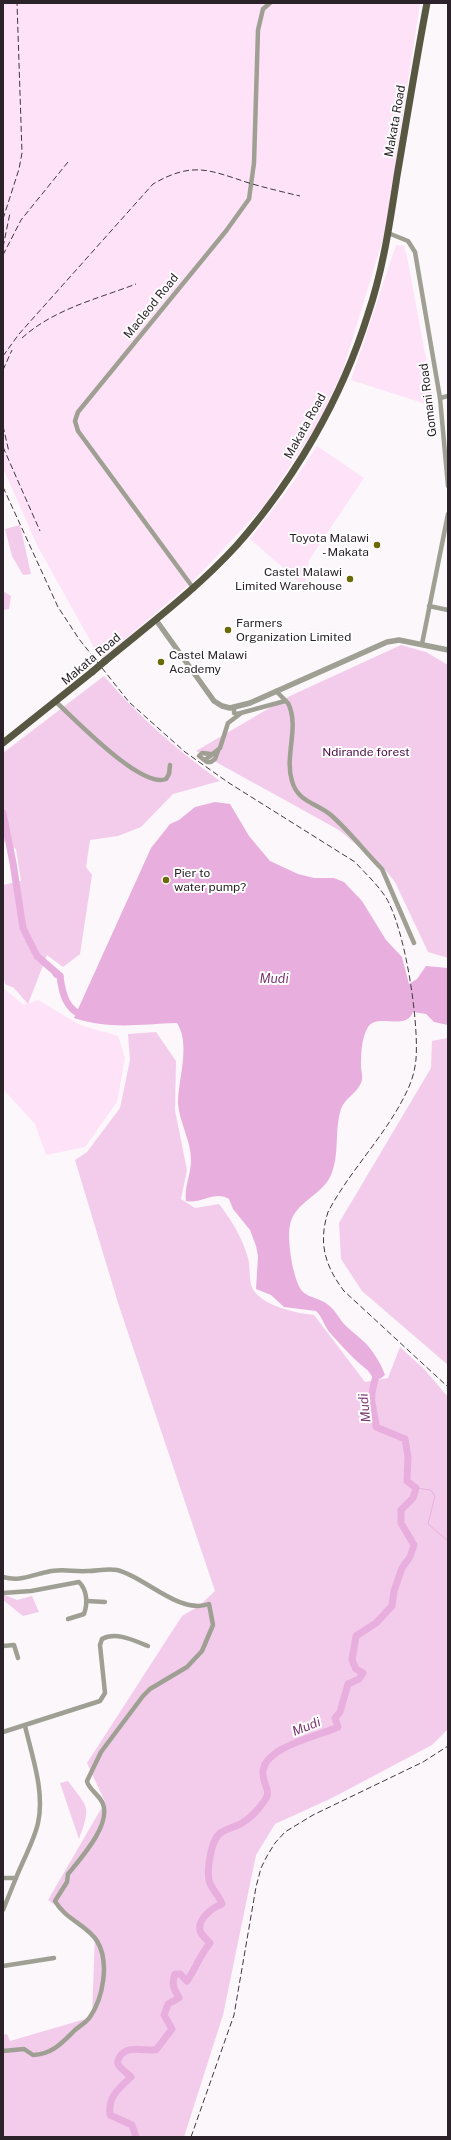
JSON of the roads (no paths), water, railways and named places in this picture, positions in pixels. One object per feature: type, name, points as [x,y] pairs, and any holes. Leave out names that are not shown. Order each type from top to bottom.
[{"type":"main road","name":"Makata Road","points":[[3,743],[56,702],[194,589],[237,544],[266,509],[289,478],[321,424],[346,372],[365,326],[388,233],[427,3]]},
{"type":"street","name":"Macleod Road","points":[[194,589],[78,431],[75,421],[76,415],[83,406],[226,231],[249,199],[254,163],[258,30],[263,8],[270,3]]},
{"type":"street","name":"Gomani Road","points":[[388,233],[408,241],[415,252],[440,398],[448,486]]},
{"type":"street","points":[[440,398],[448,396]]},
{"type":"street","points":[[422,644],[448,514]]},
{"type":"street","points":[[429,606],[448,610]]},
{"type":"street","points":[[156,620],[181,652],[210,696],[222,706],[234,708],[387,642],[399,640],[448,650]]},
{"type":"street","points":[[276,690],[289,704],[293,721],[291,773],[295,789],[304,800],[333,816],[362,847],[374,863],[382,870],[414,943]]},
{"type":"street","points":[[212,754],[200,754],[200,757],[209,763],[212,762],[223,743],[228,723],[240,714],[286,701]]},
{"type":"street","points":[[56,702],[123,762],[148,778],[166,779],[169,774],[170,765]]},
{"type":"street","points":[[234,708],[234,713],[240,714]]},
{"type":"street","points":[[205,760],[218,751]]},
{"type":"street","points":[[3,1578],[16,1580],[52,1571],[117,1570],[128,1574],[156,1591],[183,1602],[199,1606],[209,1604],[213,1625],[207,1644],[197,1659],[143,1696],[101,1752],[87,1781],[88,1785],[97,1793],[103,1804],[104,1820],[96,1836],[68,1874],[67,1880],[56,1901],[69,1917],[94,1936],[100,1947],[103,1974],[100,1992],[91,2016],[62,2044],[50,2051],[33,2054],[24,2049],[3,2051]]},
{"type":"street","points":[[3,1593],[31,1591],[76,1582],[81,1584],[87,1600],[84,1614],[68,1619]]},
{"type":"street","points":[[87,1600],[105,1602]]},
{"type":"street","points":[[3,1732],[100,1701],[105,1693],[100,1645],[102,1639],[122,1637],[148,1646]]},
{"type":"street","points":[[3,1646],[14,1645],[18,1658]]},
{"type":"street","points":[[3,1910],[38,1824],[40,1812],[35,1769],[25,1726]]},
{"type":"street","points":[[3,1878],[16,1878]]},
{"type":"street","points":[[3,1966],[54,1958]]},
{"type":"water","name":"Mudi","points":[[215,802],[230,804],[249,836],[270,861],[298,874],[314,878],[334,878],[344,882],[362,901],[386,940],[402,957],[409,984],[417,979],[426,966],[448,968],[448,1025],[434,1022],[426,1014],[413,1012],[409,1018],[404,1021],[378,1021],[372,1023],[368,1027],[362,1047],[362,1081],[357,1090],[345,1102],[341,1109],[334,1167],[331,1175],[322,1188],[297,1210],[293,1217],[289,1231],[294,1271],[300,1288],[309,1296],[328,1304],[343,1323],[369,1347],[384,1371],[385,1375],[380,1379],[360,1364],[342,1347],[316,1311],[284,1307],[271,1295],[256,1289],[258,1256],[256,1246],[250,1230],[233,1209],[229,1199],[214,1196],[197,1201],[186,1201],[186,1190],[191,1160],[189,1145],[180,1117],[178,1103],[183,1062],[183,1041],[177,1023],[112,1025],[87,1022],[74,1018],[151,848],[170,824],[179,820],[195,807]]},
{"type":"waterway","name":"Mudi","points":[[3,813],[13,863],[23,928],[37,956],[60,976]]},
{"type":"waterway","points":[[56,974],[60,976],[62,989],[69,1006],[79,1014],[85,1016]]},
{"type":"waterway","name":"Mudi","points":[[136,2137],[132,2125],[110,2115],[112,2098],[131,2077],[119,2066],[118,2061],[122,2054],[126,2051],[136,2049],[156,2050],[172,2029],[164,2015],[168,2004],[179,1998],[173,1981],[175,1974],[180,1974],[187,1981],[203,1952],[210,1943],[201,1933],[200,1924],[202,1919],[209,1912],[222,1904],[219,1897],[211,1887],[209,1880],[209,1861],[215,1840],[222,1832],[240,1824],[253,1815],[265,1799],[268,1792],[263,1778],[263,1773],[265,1764],[272,1756],[293,1744],[338,1727],[335,1718],[340,1712],[348,1684],[359,1679],[363,1673],[356,1669],[352,1660],[356,1636],[376,1623],[392,1606],[394,1591],[402,1568],[410,1557],[414,1545],[401,1523],[401,1510],[413,1498],[416,1488],[407,1481],[408,1457],[405,1439],[376,1427],[372,1404],[373,1388],[376,1376],[371,1369]]},
{"type":"waterway","points":[[416,1488],[431,1490],[435,1496],[428,1524],[448,1541]]},
{"type":"railway","points":[[3,219],[19,169],[22,153],[17,3]]},
{"type":"railway","points":[[3,255],[21,220],[68,162]]},
{"type":"railway","points":[[3,356],[19,334],[153,184],[179,172],[201,170],[223,174],[255,185],[300,196]]},
{"type":"railway","points":[[3,247],[10,213]]},
{"type":"railway","points":[[22,338],[34,328],[62,312],[136,284]]},
{"type":"railway","points":[[3,370],[12,350]]},
{"type":"railway","points":[[3,426],[9,452]]},
{"type":"railway","points":[[3,447],[40,531]]},
{"type":"railway","points":[[3,487],[58,607],[79,639],[129,702],[185,752],[229,783],[355,862],[382,891],[392,910],[399,929],[413,999],[416,1042],[415,1067],[407,1091],[399,1107],[347,1181],[328,1212],[324,1234],[325,1254],[337,1282],[344,1291],[448,1387]]},
{"type":"railway","points":[[191,2137],[234,2015],[256,1887],[261,1868],[275,1843],[285,1832],[313,1815],[423,1762],[448,1746]]},
{"type":"place","name":"Toyota Malawi - Makata","points":[[377,545]]},
{"type":"place","name":"Castel Malawi Limited Warehouse","points":[[350,579]]},
{"type":"place","name":"Farmers Organization Limited","points":[[228,630]]},
{"type":"place","name":"Castel Malawi Academy","points":[[161,662]]},
{"type":"place","name":"Pier to water pump?","points":[[166,880]]},
{"type":"park label","name":"Ndirande forest","points":[[366,752]]}]
